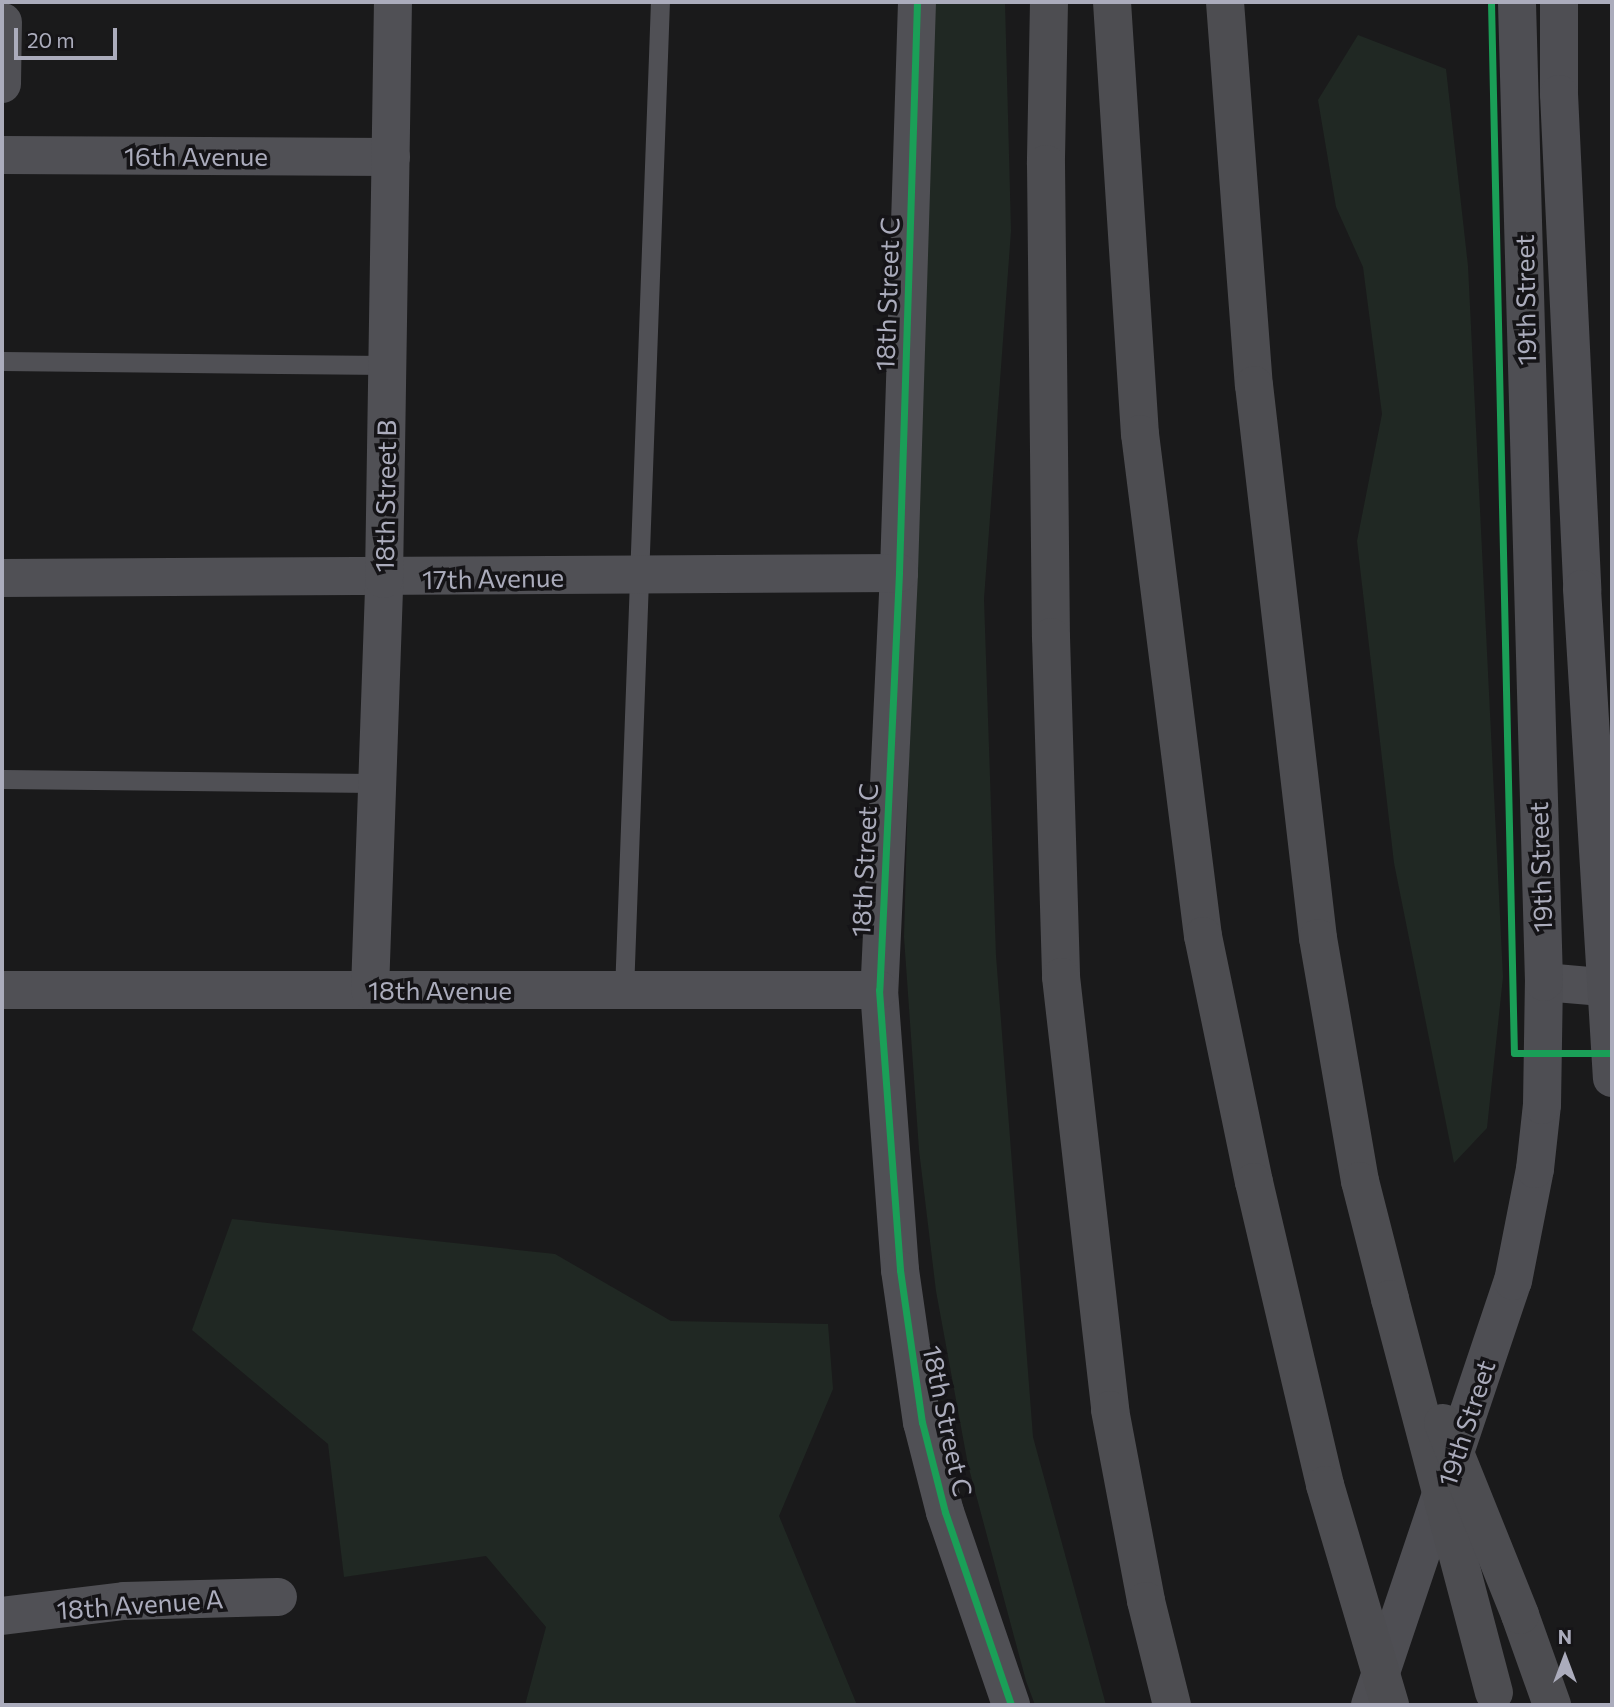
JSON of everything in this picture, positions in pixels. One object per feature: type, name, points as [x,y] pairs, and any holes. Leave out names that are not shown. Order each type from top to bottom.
[{"type":"highway","points":[[1049,2],[1046,164],[1051,637],[1061,977],[1110,1410],[1146,1601],[1172,1705]]},
{"type":"highway","points":[[1112,2],[1142,460],[1201,922],[1254,1182],[1325,1485],[1390,1705]]},
{"type":"highway","points":[[1225,2],[1254,385],[1318,937],[1360,1181],[1496,1699]]},
{"type":"highway","points":[[1390,1299],[1520,1615],[1552,1705]]},
{"type":"main road","name":"19th Street","points":[[1370,1705],[1516,1268],[1535,1169],[1542,1105],[1544,982],[1517,2]]},
{"type":"main road","name":"19th Street","points":[[1559,2],[1582,589],[1612,1078]]},
{"type":"street","name":"18th Street B","points":[[370,990],[374,783],[384,579],[393,2]]},
{"type":"street","name":"18th Street C","points":[[917,2],[899,573],[879,990],[900,1270],[922,1422],[954,1538],[1011,1705]]},
{"type":"street","points":[[2,84],[3,22]]},
{"type":"street","name":"16th Avenue","points":[[2,155],[391,157]]},
{"type":"street","name":"17th Avenue","points":[[2,578],[384,579],[899,573]]},
{"type":"street","points":[[1544,982],[1608,988]]},
{"type":"street","name":"18th Avenue","points":[[2,990],[879,990]]},
{"type":"street","name":"18th Avenue A","points":[[2,1616],[124,1601],[278,1597]]},
{"type":"lane","points":[[624,992],[660,2]]},
{"type":"lane","points":[[2,361],[387,365]]},
{"type":"lane","points":[[2,779],[374,783]]},
{"type":"shaded area","points":[[930,2],[1005,2],[1011,231],[984,599],[996,956],[1033,1437],[1106,1705],[1035,1705],[1026,1681],[968,1465],[936,1291],[919,1150],[904,937]]},
{"type":"shaded area","points":[[1358,35],[1446,69],[1468,266],[1503,977],[1487,1128],[1454,1163],[1394,863],[1357,541],[1382,414],[1363,267],[1336,207],[1318,100]]},
{"type":"shaded area","points":[[232,1219],[555,1254],[671,1321],[828,1324],[833,1389],[779,1516],[857,1705],[525,1705],[546,1627],[486,1556],[344,1577],[328,1444],[192,1330]]},
{"type":"cycle path","points":[[917,2],[899,573],[879,990],[900,1270],[922,1422],[945,1512],[1011,1705]]},
{"type":"cycle path","points":[[1491,2],[1514,1053],[1612,1053]]}]
